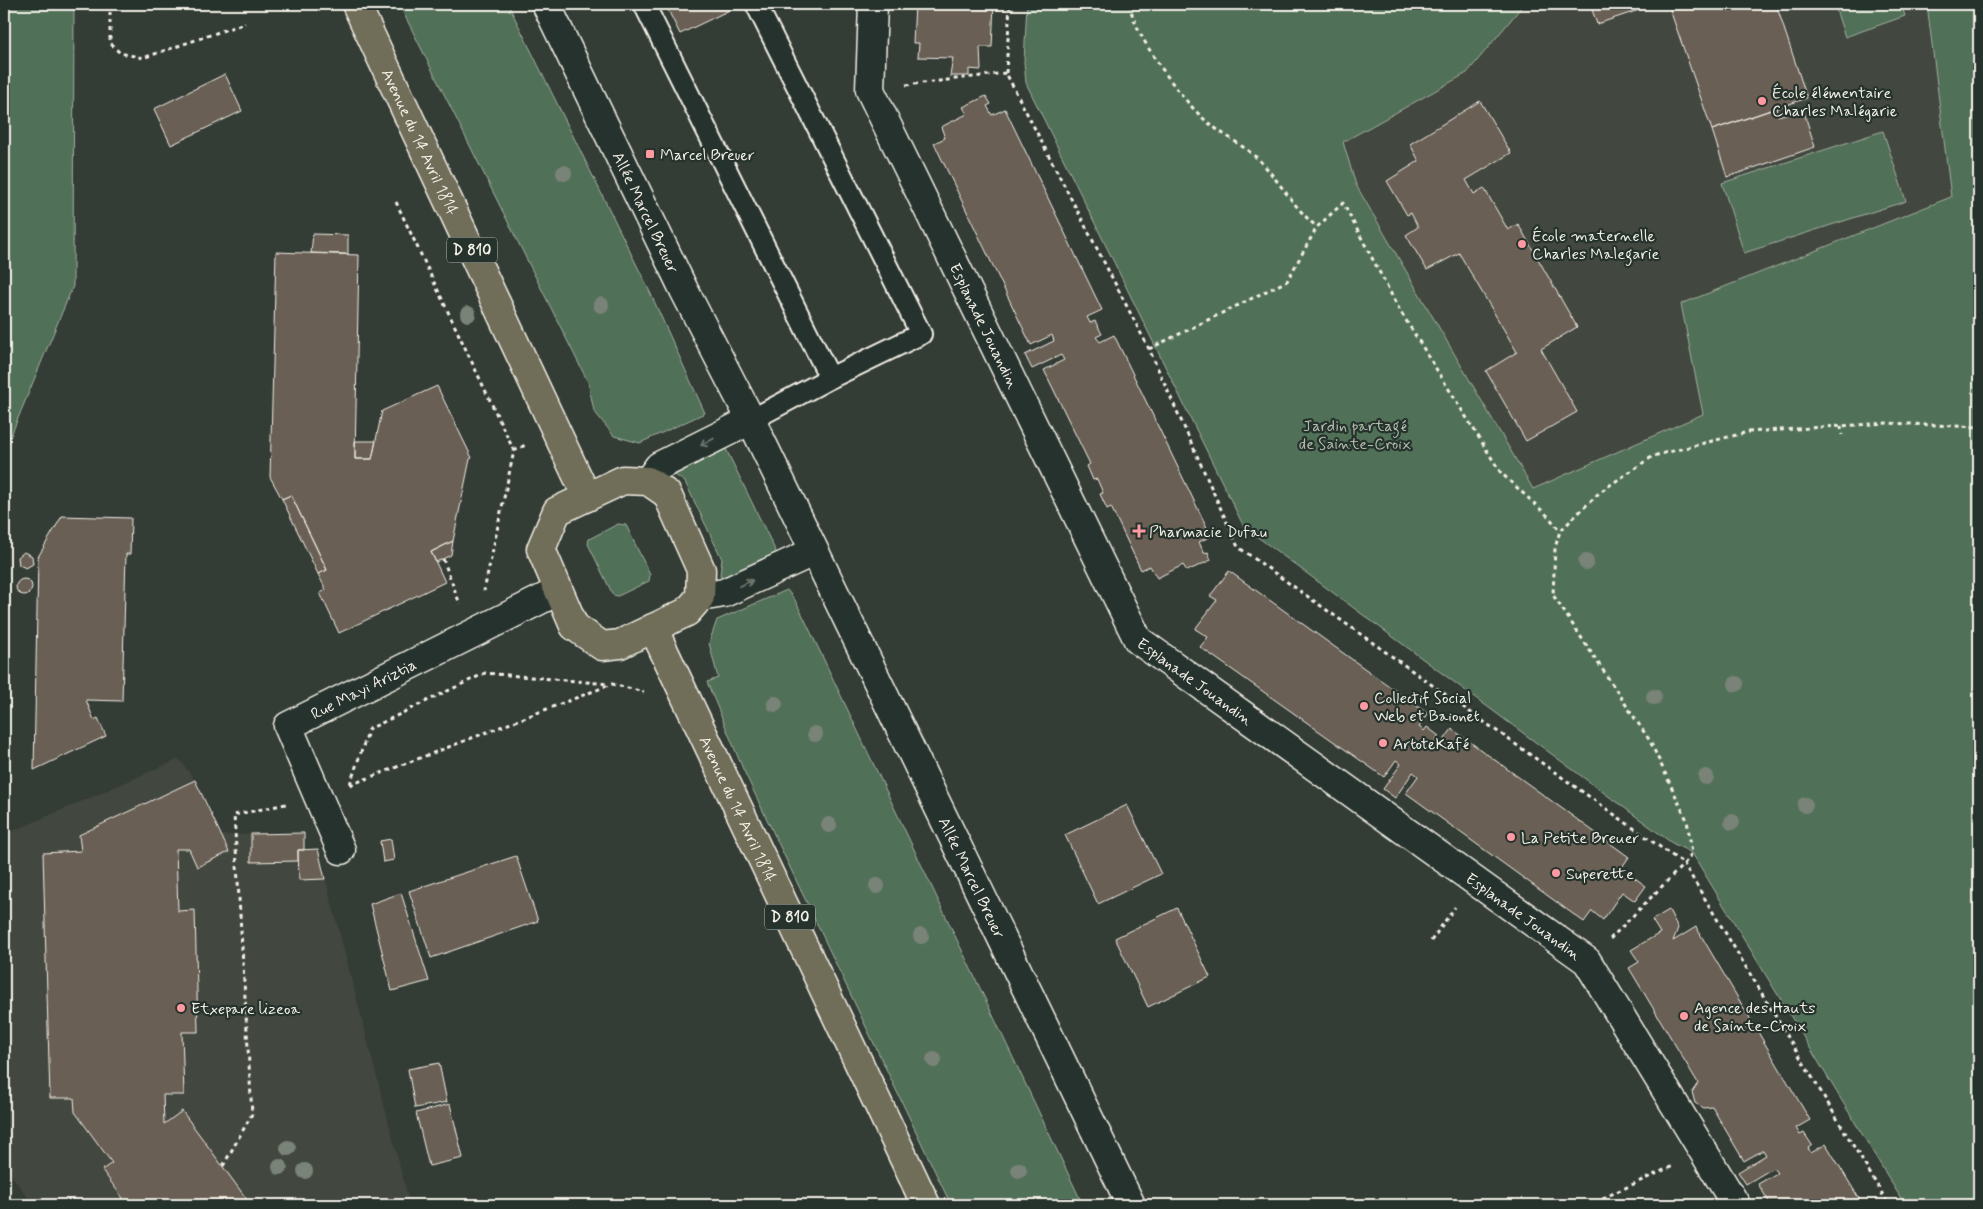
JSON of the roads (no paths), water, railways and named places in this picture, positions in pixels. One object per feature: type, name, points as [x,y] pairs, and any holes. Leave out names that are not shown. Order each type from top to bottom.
[{"type":"main road","name":"Avenue du 14 Avril 1814","points":[[356,4],[587,496]]},
{"type":"main road","points":[[622,480],[648,481],[667,494],[701,570],[700,597],[686,612],[620,644],[602,646],[574,626],[541,549],[557,511],[622,480]]},
{"type":"main road","name":"Avenue du 14 Avril 1814","points":[[653,628],[926,1205]]},
{"type":"street","name":"Allée Marcel Breuer","points":[[546,4],[684,290],[751,420],[813,552],[1130,1205]]},
{"type":"street","name":"Esplanade Jouandin","points":[[873,4],[870,90],[1138,640],[1587,961],[1736,1205]]},
{"type":"street","points":[[648,481],[658,466],[751,420]]},
{"type":"street","points":[[700,597],[724,593],[813,552]]},
{"type":"street","name":"Rue Mayi Ariztia","points":[[341,850],[288,726],[558,591]]},
{"type":"lane","points":[[644,4],[830,378]]},
{"type":"lane","points":[[751,420],[830,378],[921,334],[756,4]]},
{"type":"place","name":"École élémentaire Charles Malégarie","points":[[1762,101]]},
{"type":"place","name":"Marcel Breuer","points":[[650,154]]},
{"type":"place","name":"École maternelle Charles Malegarie","points":[[1522,244]]},
{"type":"place","name":"Pharmacie Dufau","points":[[1139,531]]},
{"type":"place","name":"Collectif Social Web et Baionet","points":[[1364,706]]},
{"type":"place","name":"ArtoteKafé","points":[[1383,743]]},
{"type":"place","name":"La Petite Breuer","points":[[1511,837]]},
{"type":"place","name":"Superette","points":[[1556,873]]},
{"type":"place","name":"Etxepare lizeoa","points":[[181,1008]]},
{"type":"place","name":"Agence des Hauts de Sainte-Croix","points":[[1684,1016]]},
{"type":"park label","name":"Jardin partagé de Sainte-Croix","points":[[1355,434]]}]
